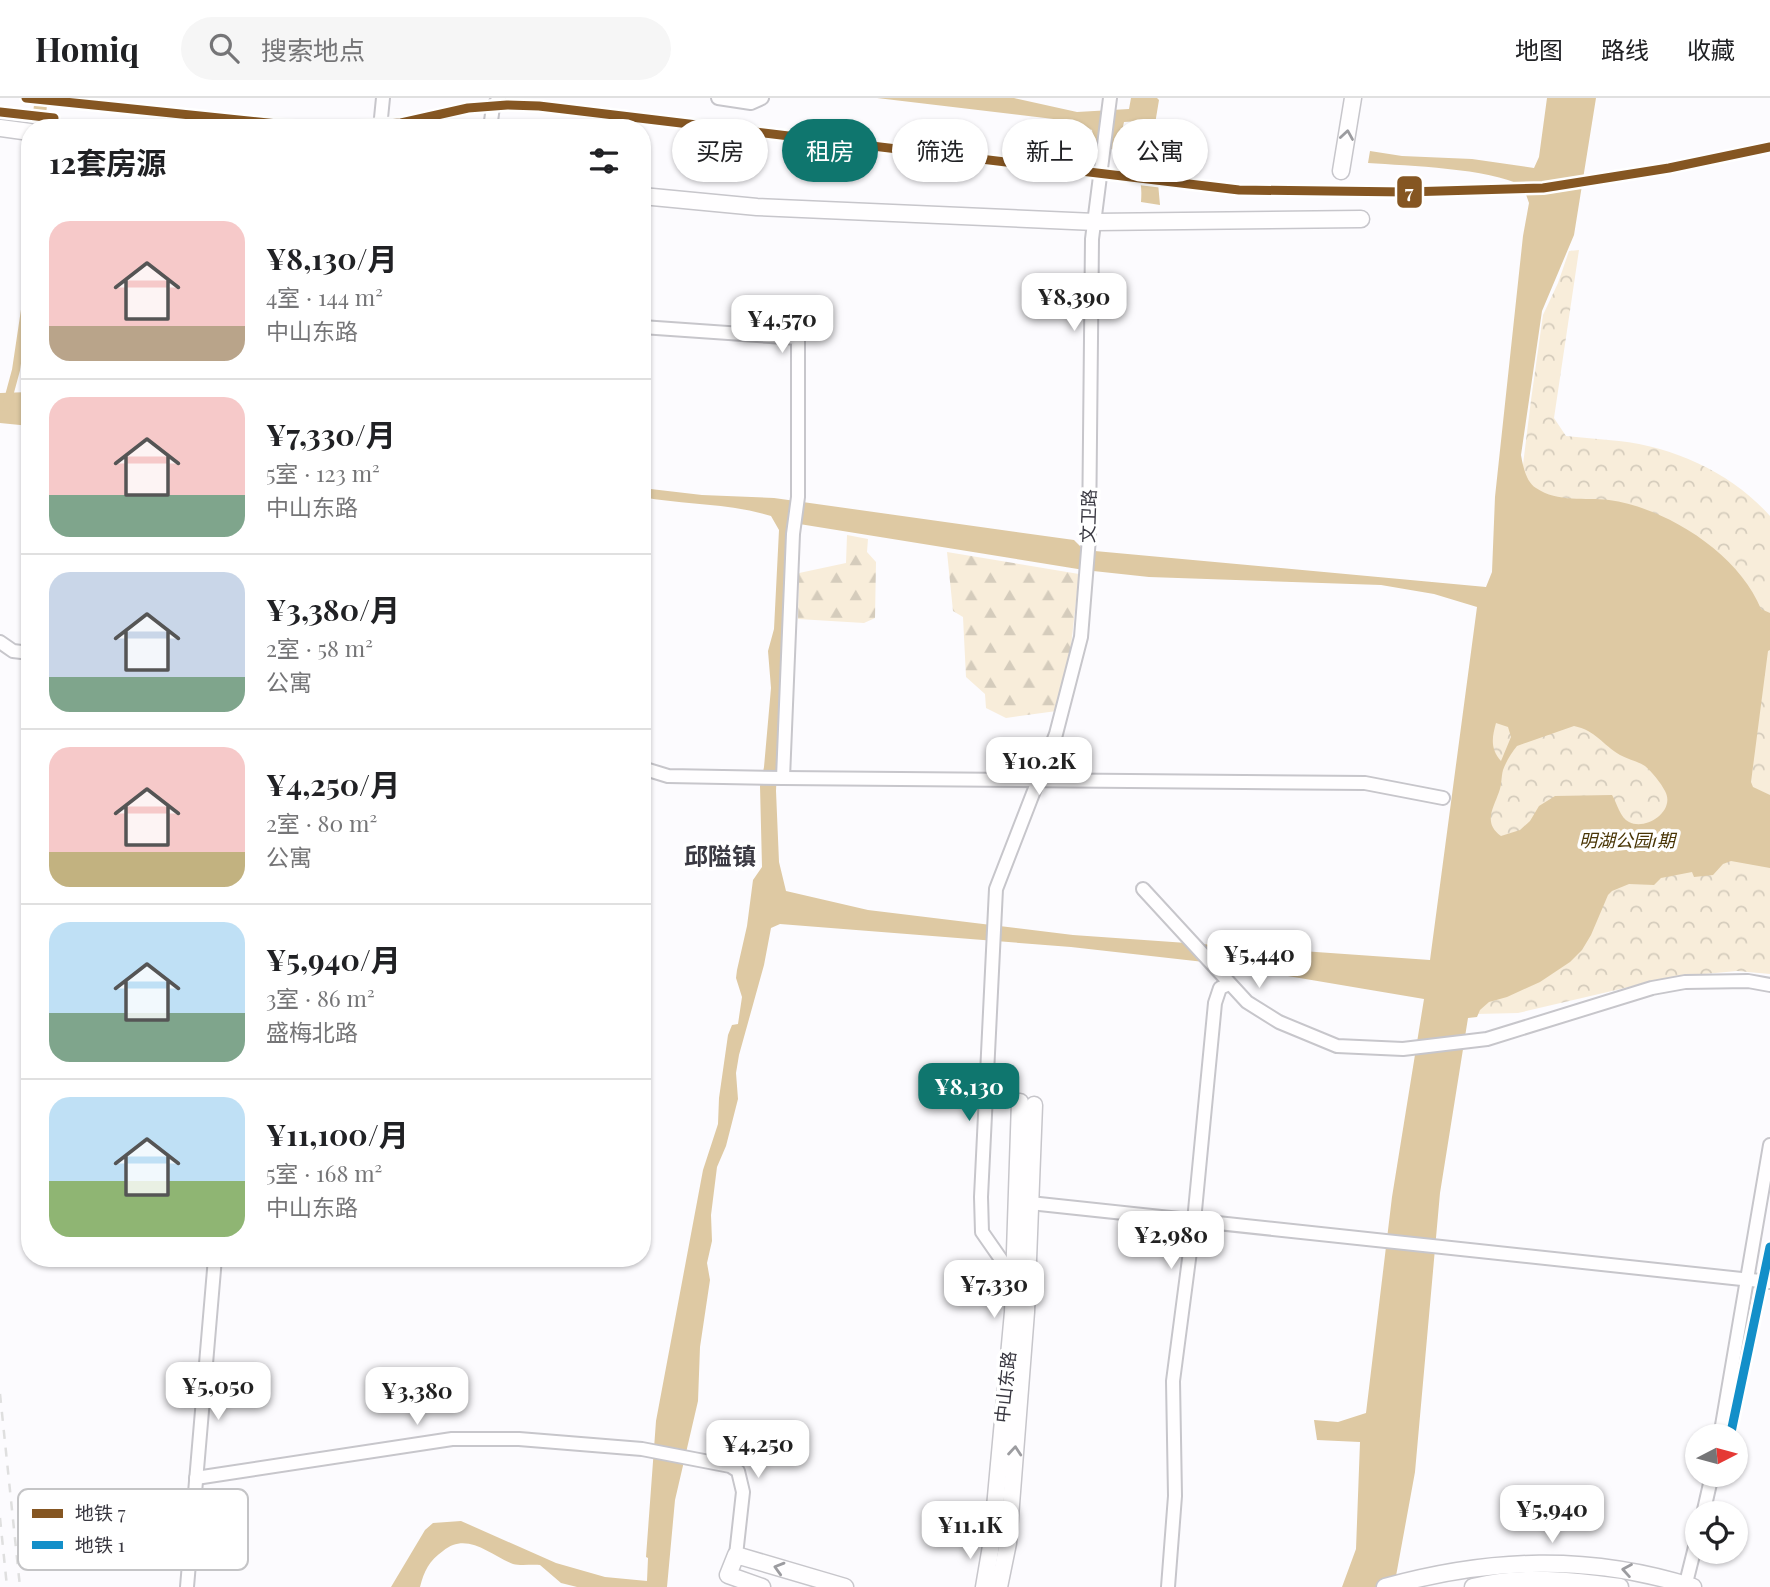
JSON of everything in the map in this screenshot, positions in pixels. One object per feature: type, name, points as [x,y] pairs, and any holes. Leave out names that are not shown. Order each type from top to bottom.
[{"type":"main road","points":[[1341,171],[1353,98]]},
{"type":"main road","points":[[0,128],[21,131]]},
{"type":"main road","points":[[651,197],[757,207],[1096,222],[1361,219]]},
{"type":"main road","name":"中山东路","points":[[984,1587],[992,1540],[1027,1104],[1030,1203],[1026,1311],[1008,1543],[999,1587]]},
{"type":"main road","points":[[762,1587],[728,1575],[736,1555],[845,1587]]},
{"type":"main road","points":[[1385,1587],[1500,1564],[1560,1563],[1627,1570],[1688,1586]]},
{"type":"main road","points":[[1473,1587],[1487,1583],[1568,1579],[1620,1587]]},
{"type":"street","points":[[381,119],[383,98]]},
{"type":"street","points":[[492,119],[499,98]]},
{"type":"street","points":[[718,98],[751,103],[762,98]]},
{"type":"street","name":"文卫路","points":[[1014,1278],[982,1232],[981,1197],[990,1057],[996,889],[1056,734],[1081,637],[1089,538],[1092,239],[1109,102]]},
{"type":"street","points":[[651,328],[798,338],[797,498],[793,534],[783,778]]},
{"type":"street","points":[[0,642],[13,652],[21,652]]},
{"type":"street","points":[[651,771],[668,776],[783,778],[1365,783],[1443,798]]},
{"type":"street","points":[[1143,889],[1247,1002],[1279,1022],[1337,1046],[1403,1049],[1487,1039],[1652,988],[1685,982],[1748,981],[1770,985]]},
{"type":"street","points":[[1168,1587],[1175,1496],[1173,1381],[1195,1221],[1215,1003],[1220,988],[1229,984]]},
{"type":"street","points":[[1722,1424],[1770,1145]]},
{"type":"street","points":[[1030,1203],[1770,1282]]},
{"type":"street","points":[[195,1489],[214,1267]]},
{"type":"street","points":[[196,1478],[452,1439],[519,1439],[642,1449],[730,1466],[738,1471],[743,1492],[736,1555]]},
{"type":"street","points":[[1688,1586],[1692,1564]]},
{"type":"green space","name":"明湖公园1期","points":[[1579,250],[1554,418],[1566,436],[1640,444],[1682,456],[1739,487],[1770,516],[1770,974],[1737,971],[1672,977],[1518,1013],[1476,1014],[1489,740],[1531,400],[1543,315],[1569,251]]},
{"type":"green space","points":[[847,535],[868,539],[867,552],[876,562],[875,618],[864,623],[798,619],[799,573],[846,563]]},
{"type":"green space","points":[[947,552],[1079,574],[1064,710],[1006,718],[986,708],[985,694],[966,677],[963,617],[953,611]]},
{"type":"shaded area","points":[[35,98],[48,98],[45,119],[32,119]]},
{"type":"shaded area","points":[[877,98],[1014,98],[1077,112],[1129,109],[1131,98],[1159,100],[1156,119],[1112,119],[1112,150],[1098,144],[1098,119],[1053,119]]},
{"type":"shaded area","points":[[1547,98],[1596,98],[1574,235],[1542,311],[1521,455],[1526,473],[1530,482],[1544,493],[1631,505],[1677,524],[1719,552],[1751,589],[1761,609],[1770,613],[1770,650],[1751,782],[1753,787],[1770,795],[1770,868],[1731,861],[1723,864],[1713,875],[1694,877],[1692,872],[1661,878],[1654,885],[1629,884],[1612,891],[1591,935],[1582,950],[1570,962],[1540,982],[1489,1002],[1477,1017],[1468,1018],[1440,1193],[1415,1472],[1394,1587],[1342,1587],[1356,1549],[1360,1442],[1317,1440],[1314,1420],[1338,1422],[1366,1413],[1392,1197],[1424,999],[1204,962],[1071,947],[780,924],[771,928],[764,965],[739,1055],[736,1073],[738,1099],[726,1146],[717,1167],[711,1215],[712,1241],[707,1263],[710,1280],[700,1347],[698,1401],[675,1500],[667,1587],[577,1587],[561,1583],[540,1565],[513,1564],[478,1547],[461,1543],[452,1545],[434,1559],[425,1571],[420,1587],[391,1587],[425,1530],[433,1523],[461,1521],[556,1563],[605,1577],[647,1581],[646,1557],[656,1421],[703,1170],[718,1124],[728,1035],[732,1025],[738,1024],[742,997],[736,978],[753,880],[762,867],[760,786],[771,688],[768,651],[774,629],[779,530],[771,516],[739,509],[651,499],[651,489],[702,495],[774,498],[1074,540],[1084,550],[1486,587],[1492,572],[1495,497],[1523,236],[1529,203],[1523,186],[1490,175],[1368,163],[1370,151],[1402,156],[1472,159],[1534,168],[1539,157]],"holes":[[[787,522],[1084,570],[1149,577],[1381,585],[1434,594],[1477,607],[1430,960],[1073,935],[868,910],[786,891],[779,862],[776,791]],[[1496,723],[1508,727],[1511,737],[1501,761],[1494,747]],[[1574,726],[1593,734],[1620,755],[1645,766],[1665,791],[1667,798],[1663,812],[1651,821],[1636,824],[1623,817],[1612,795],[1555,796],[1539,806],[1530,821],[1520,830],[1501,836],[1492,826],[1491,816],[1503,770],[1509,758],[1517,746]]]},
{"type":"shaded area","points":[[1140,182],[1158,182],[1160,205],[1141,202]]},
{"type":"shaded area","points":[[21,392],[21,425],[0,423],[0,393]]},
{"type":"waterway","points":[[40,119],[43,98]]},
{"type":"waterway","points":[[0,406],[6,407],[21,336]]},
{"type":"railway","points":[[0,1394],[18,1568]]},
{"type":"railway","points":[[0,1518],[7,1587]]},
{"type":"railway","points":[[18,1570],[20,1587]]},
{"type":"metro line","name":"7","points":[[26,98],[229,119]]},
{"type":"metro line","name":"7","points":[[419,119],[468,108],[507,105],[539,106],[647,119]]},
{"type":"metro line","name":"7","points":[[0,112],[54,118]]},
{"type":"metro line","name":"7","points":[[651,119],[1239,190],[1406,192],[1543,188],[1669,168],[1770,147]]},
{"type":"metro line","name":"1","points":[[1733,1424],[1770,1247]]},
{"type":"district","name":"邱隘镇","points":[[720,855]]}]
